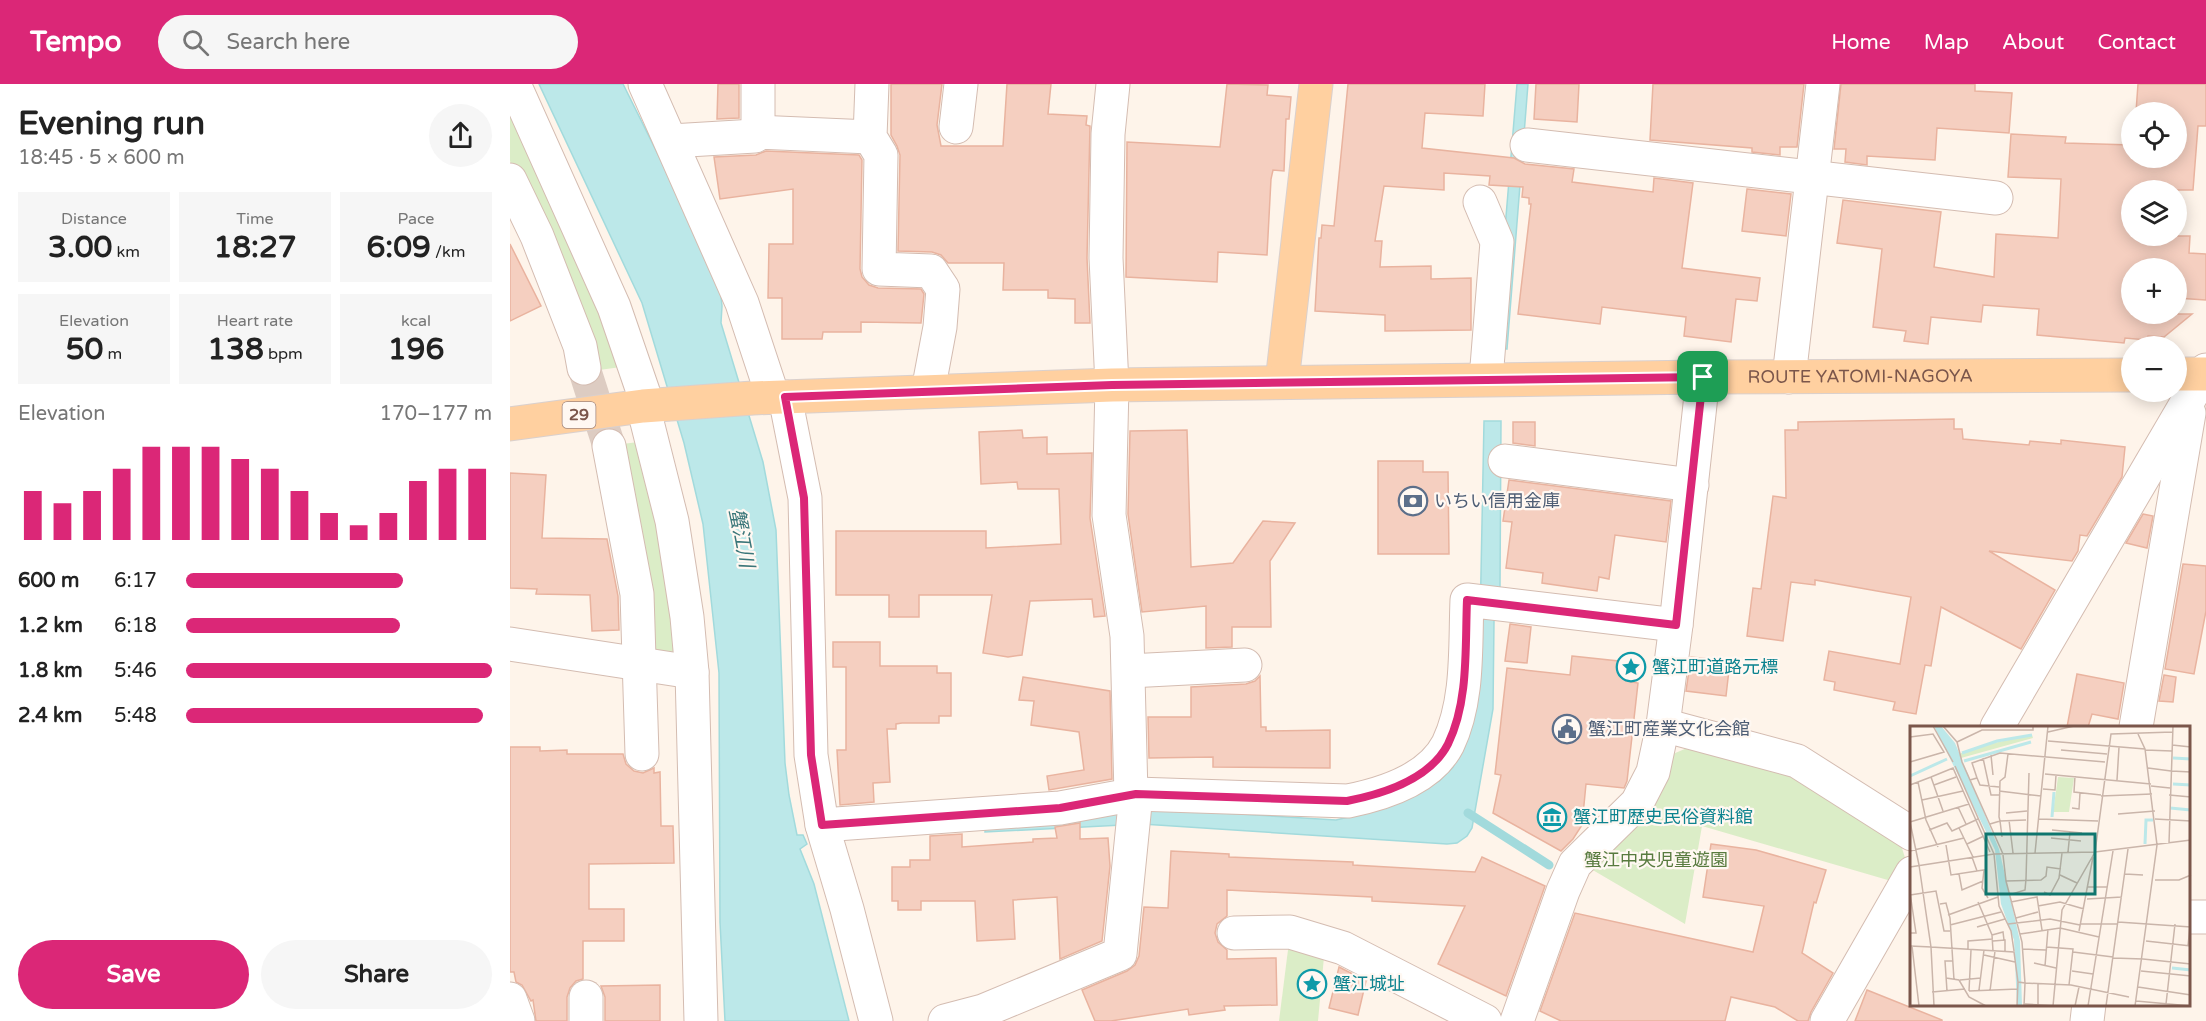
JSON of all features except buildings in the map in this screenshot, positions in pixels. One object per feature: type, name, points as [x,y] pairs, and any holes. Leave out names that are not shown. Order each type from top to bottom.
[{"type":"main road","points":[[1282,382],[1316,84]]},
{"type":"main road","name":"ROUTE YATOMI-NAGOYA","points":[[510,424],[645,406],[770,397],[1112,385],[1486,379],[2121,375]]},
{"type":"street","points":[[514,84],[614,308],[645,406],[672,521],[687,617],[692,672],[701,1021]]},
{"type":"street","points":[[645,84],[742,303],[804,498],[811,755],[822,825],[876,1021]]},
{"type":"street","points":[[758,84],[758,132]]},
{"type":"street","points":[[872,84],[870,137],[881,155],[879,269],[931,271],[943,289],[940,327],[928,392]]},
{"type":"street","points":[[956,127],[961,84]]},
{"type":"street","points":[[945,1021],[983,1011],[1120,954],[1133,805],[1127,636],[1109,515],[1112,385],[1106,258],[1108,134],[1113,84]]},
{"type":"street","points":[[1789,377],[1823,84]]},
{"type":"street","points":[[671,141],[754,136],[758,132],[870,137]]},
{"type":"street","points":[[1527,145],[1996,198]]},
{"type":"street","points":[[510,180],[537,236],[580,346],[584,368]]},
{"type":"street","points":[[1480,202],[1497,242],[1486,379]]},
{"type":"street","points":[[1517,1021],[1563,891],[1575,864],[1637,803],[1653,772],[1663,725],[1676,625],[1703,377]]},
{"type":"street","points":[[1998,726],[2197,377]]},
{"type":"street","points":[[2136,726],[2197,377]]},
{"type":"street","points":[[609,446],[637,594],[641,664],[642,754]]},
{"type":"street","points":[[1505,461],[1692,485]]},
{"type":"street","points":[[822,825],[1060,808],[1347,801],[1366,798],[1414,777],[1435,761],[1448,744],[1459,709],[1465,670],[1467,600],[1676,625]]},
{"type":"street","points":[[510,644],[692,672]]},
{"type":"street","points":[[1129,671],[1245,665]]},
{"type":"street","points":[[1663,725],[1797,761],[1910,833]]},
{"type":"street","points":[[1827,1021],[1910,876]]},
{"type":"street","points":[[2191,917],[2206,916]]},
{"type":"street","points":[[1234,933],[1290,932],[1343,948],[1485,1021]]},
{"type":"street","points":[[510,999],[518,1021]]},
{"type":"street","points":[[2086,1021],[2089,1006]]},
{"type":"green space","points":[[510,110],[604,309],[621,367],[592,371],[565,281],[510,161]]},
{"type":"green space","points":[[638,442],[663,525],[676,648],[670,654],[649,654],[615,445]]},
{"type":"green space","name":"蟹江中央児童遊園","points":[[1687,748],[1791,774],[1900,842],[1908,867],[1898,883],[1702,826],[1685,924],[1591,869],[1673,754]]},
{"type":"green space","points":[[1290,934],[1325,946],[1318,1021],[1279,1021]]},
{"type":"water","name":"蟹江川","points":[[539,84],[623,84],[682,203],[720,287],[721,323],[763,462],[776,530],[785,763],[789,795],[797,835],[803,835],[807,844],[800,849],[814,884],[849,1021],[725,1021],[720,922],[719,673],[703,524],[684,443],[642,303]]},
{"type":"water","points":[[1517,84],[1528,84],[1507,349],[1495,349]]},
{"type":"water","points":[[1484,421],[1501,421],[1500,587],[1494,621],[1493,709],[1472,828],[1467,836],[1457,843],[1447,844],[1142,824],[985,832],[985,819],[1141,808],[1336,820],[1370,812],[1439,781],[1453,767],[1461,749],[1480,625]]},
{"type":"waterway","points":[[1468,813],[1549,865]]},
{"type":"tunnel","points":[[584,368],[609,446]]},
{"type":"place","name":"いちい信用金庫","points":[[1413,501]]},
{"type":"place","name":"蟹江町道路元標","points":[[1631,667]]},
{"type":"place","name":"蟹江町産業文化会館","points":[[1567,729]]},
{"type":"place","name":"蟹江町歴史民俗資料館","points":[[1552,817]]},
{"type":"place","name":"蟹江城址","points":[[1312,984]]},
{"type":"route","points":[[1703,377],[1676,625],[1467,600],[1465,670],[1459,709],[1448,744],[1435,761],[1421,773],[1400,785],[1366,798],[1347,801],[1136,794],[1060,808],[822,825],[811,755],[804,498],[785,397],[1112,385],[1703,377]]}]
